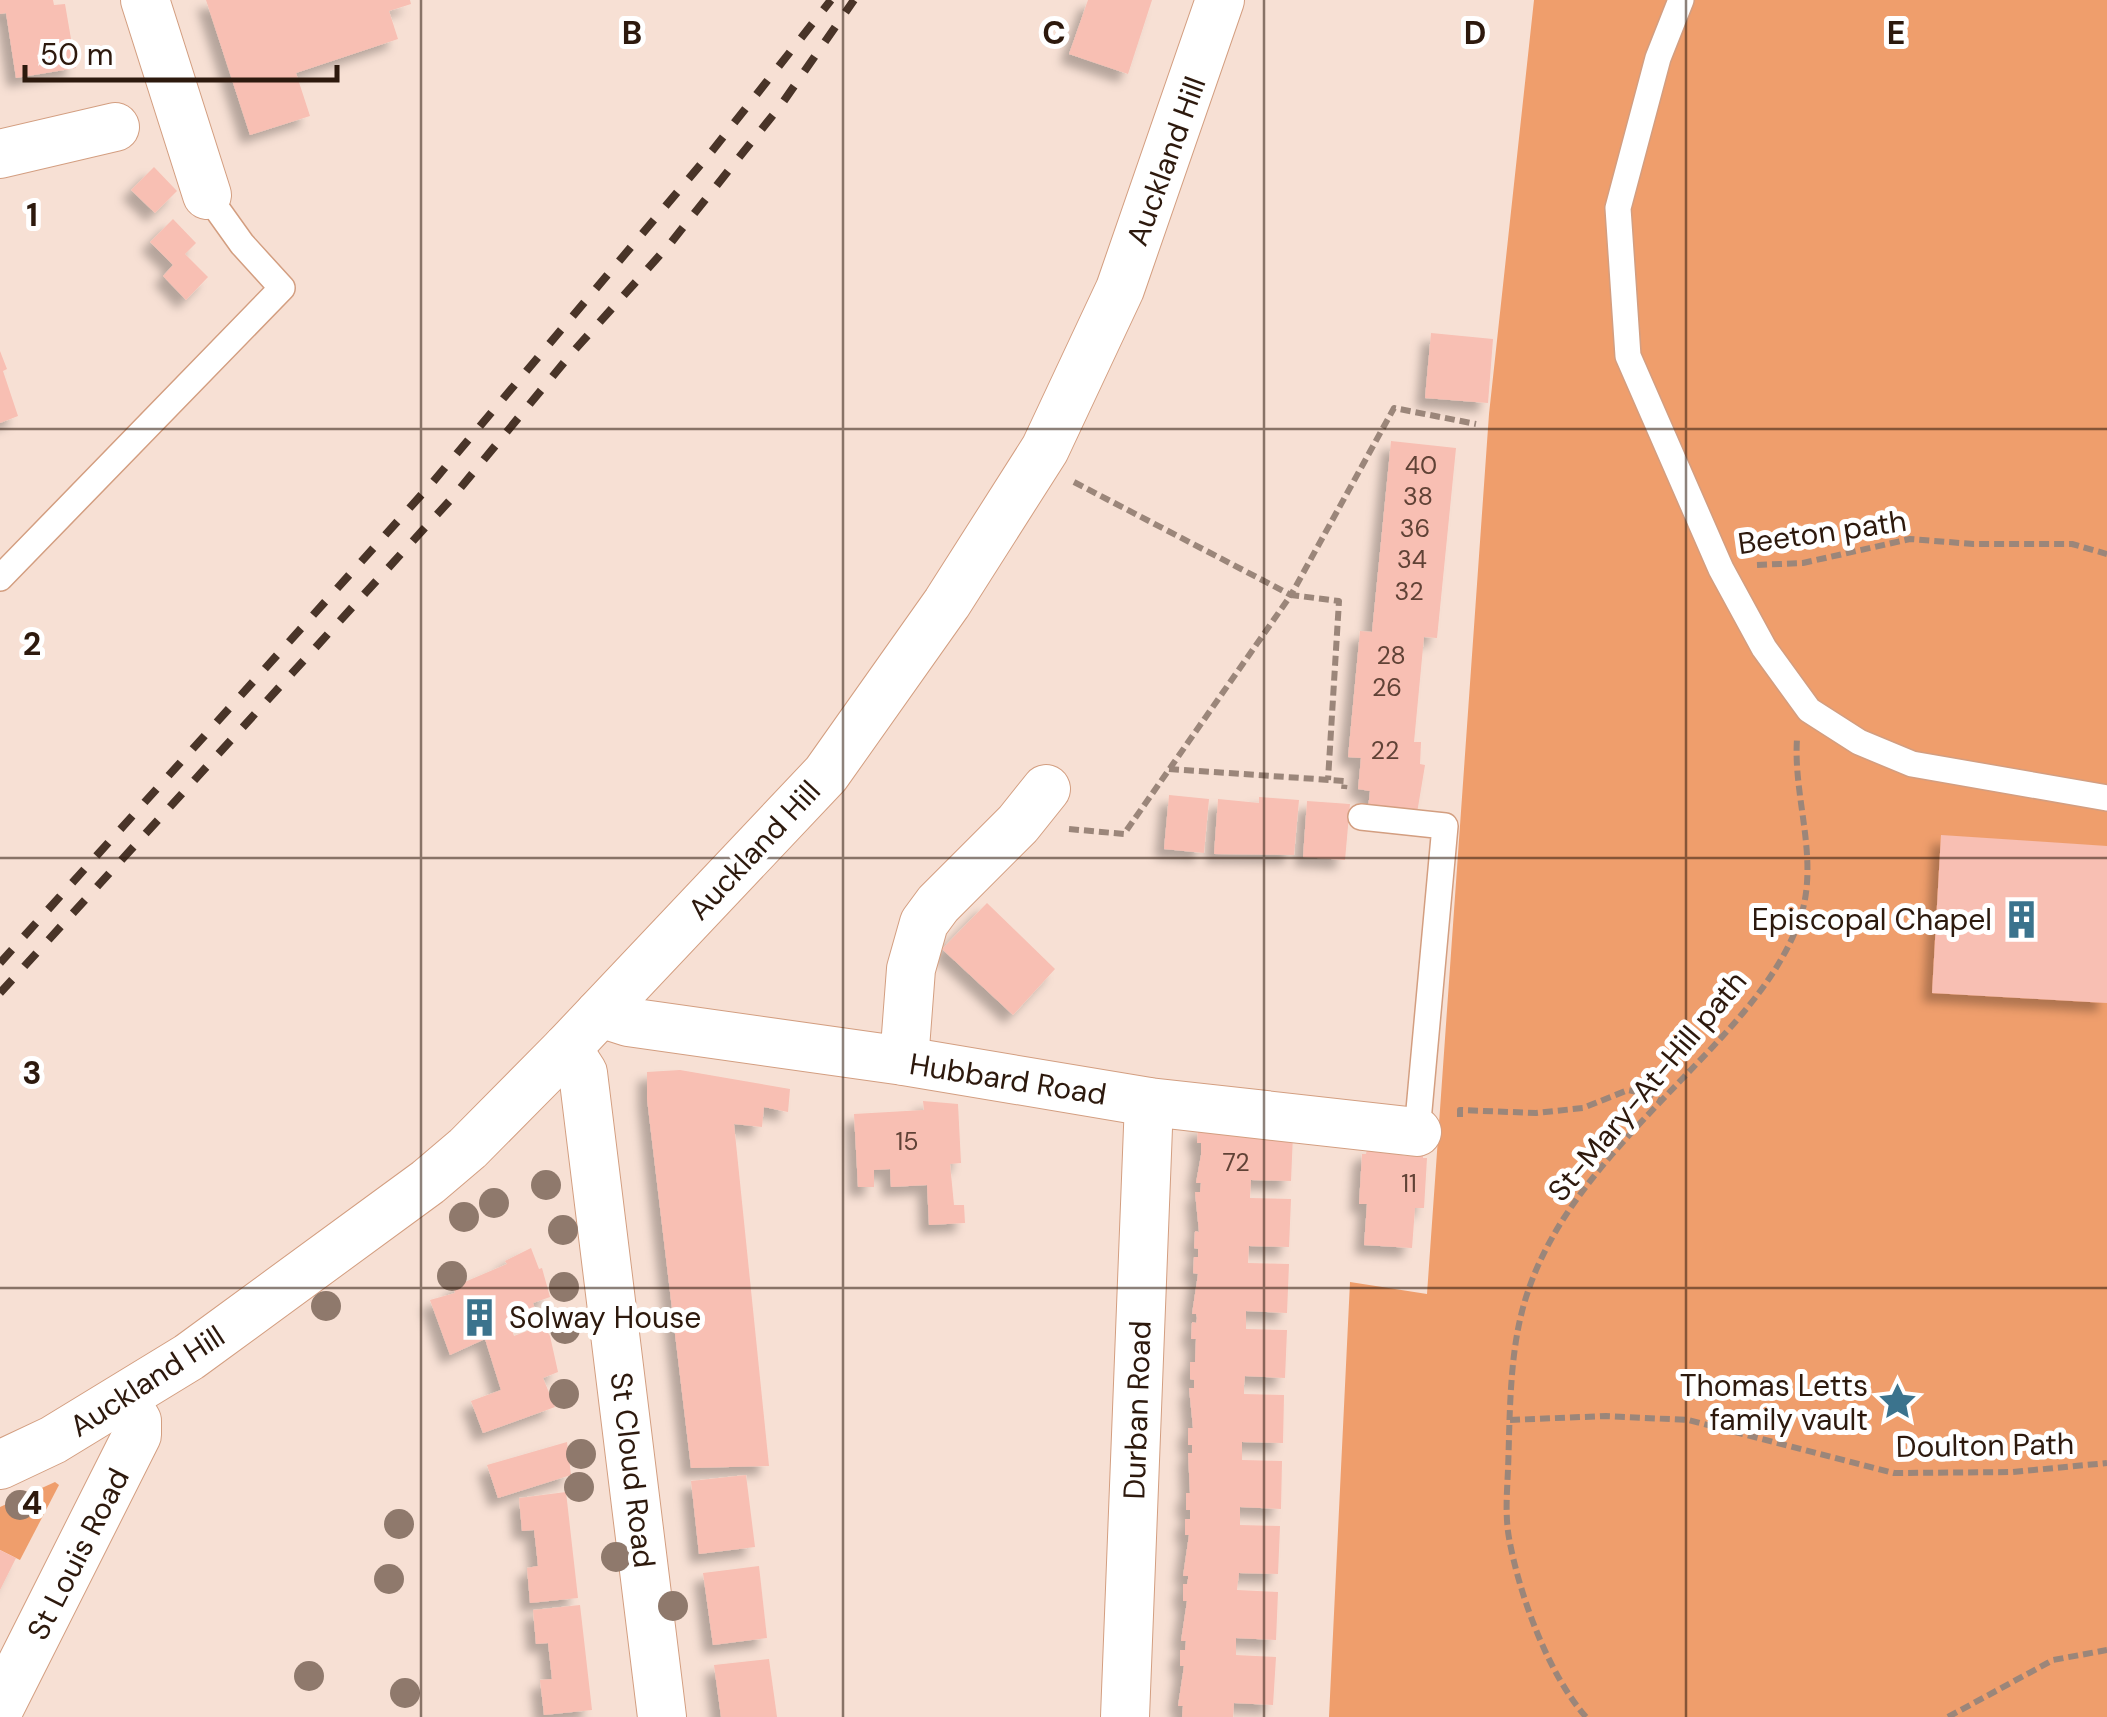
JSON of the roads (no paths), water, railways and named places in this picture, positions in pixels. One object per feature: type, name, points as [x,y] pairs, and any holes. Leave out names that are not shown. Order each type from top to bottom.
[{"type":"street","points":[[145,0],[208,195]]},
{"type":"street","name":"Auckland Hill","points":[[0,1465],[124,1399],[220,1335],[428,1182],[468,1148],[567,1048],[826,774],[947,602],[1038,462],[1120,288],[1220,0]]},
{"type":"street","points":[[0,154],[115,127]]},
{"type":"street","points":[[904,1062],[910,969],[924,923],[1032,806]]},
{"type":"street","name":"Hubbard Road","points":[[600,1013],[643,1024],[1149,1102],[1418,1132]]},
{"type":"street","name":"St Cloud Road","points":[[567,1048],[583,1073],[662,1717]]},
{"type":"street","name":"Durban Road","points":[[1124,1717],[1149,1102]]},
{"type":"street","name":"St Louis Road","points":[[0,1707],[137,1435],[137,1420],[124,1399]]},
{"type":"lane","points":[[1681,0],[1658,58],[1618,208],[1628,356],[1721,568],[1764,648],[1809,710],[1859,742],[1912,764],[2107,798]]},
{"type":"lane","points":[[0,578],[282,288],[242,244],[208,195]]},
{"type":"lane","points":[[1361,817],[1445,826],[1418,1132]]},
{"type":"railway","points":[[0,963],[432,483],[712,151],[831,0]]},
{"type":"railway","points":[[0,993],[453,497],[571,354],[669,245],[781,105],[854,0]]},
{"type":"place","name":"Episcopal Chapel","points":[[2022,919]]},
{"type":"place","name":"Solway House","points":[[479,1317]]},
{"type":"place","name":"Thomas Letts family vault","points":[[1898,1402]]}]
